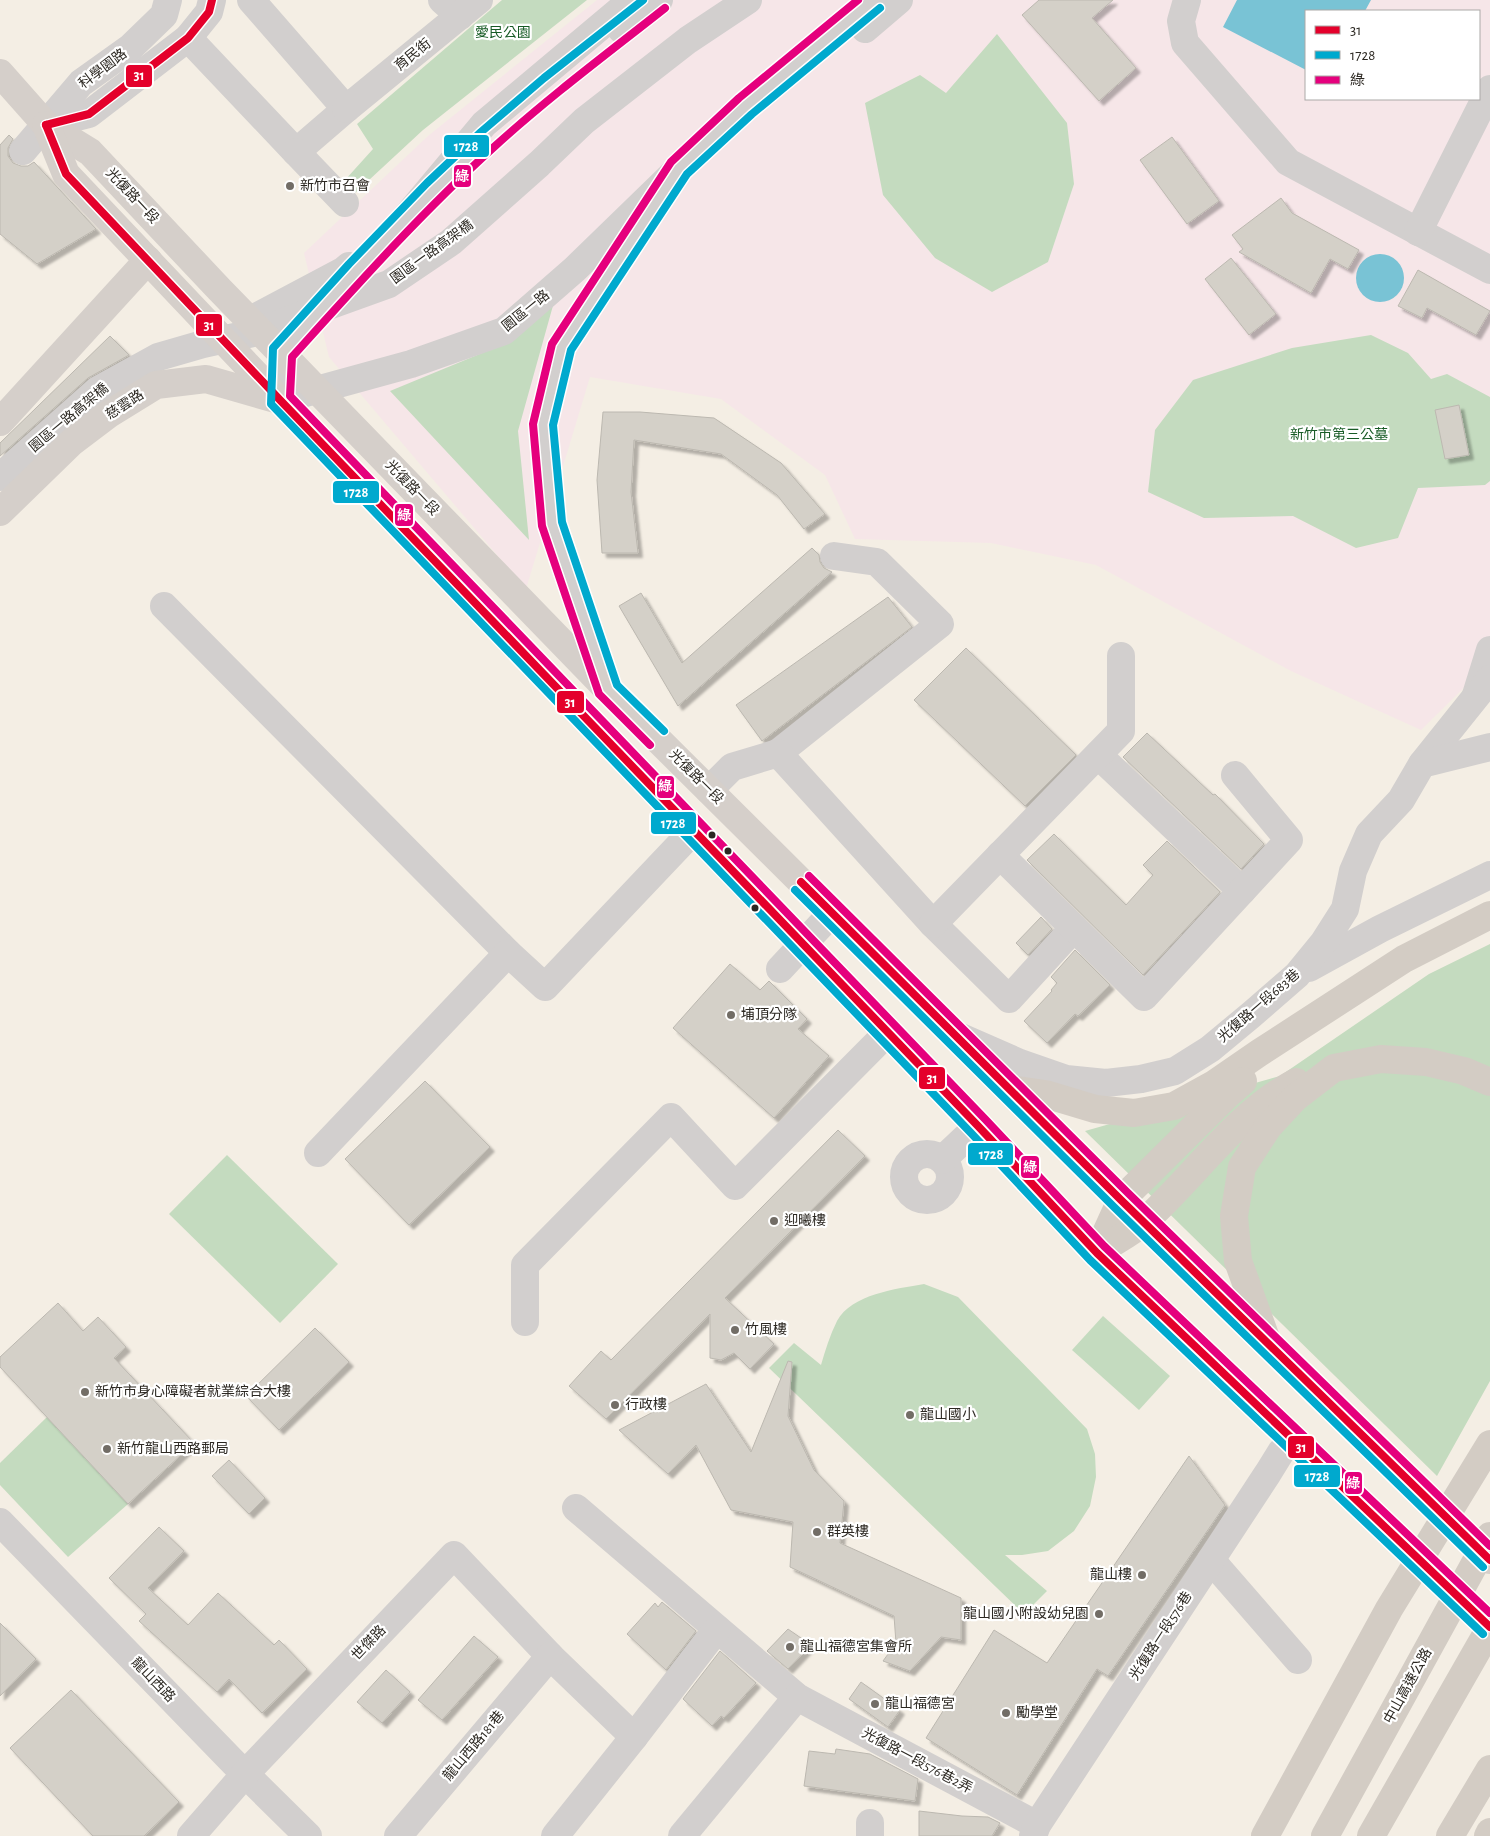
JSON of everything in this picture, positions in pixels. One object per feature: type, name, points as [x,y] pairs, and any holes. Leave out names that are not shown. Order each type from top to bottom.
[{"type":"highway","points":[[1010,1089],[1045,1094],[1095,1108],[1134,1113],[1174,1106],[1214,1084],[1404,959],[1490,915]]},
{"type":"highway","points":[[1097,1253],[1121,1200],[1227,1095],[1328,1008]]},
{"type":"highway","points":[[1097,1253],[1144,1222],[1216,1147],[1264,1102],[1295,1082],[1334,1068],[1381,1060],[1426,1062],[1464,1072],[1490,1082]]},
{"type":"highway","points":[[1267,1341],[1238,1261],[1234,1216],[1242,1167],[1268,1127],[1295,1098],[1334,1068]]},
{"type":"highway","points":[[1265,1836],[1389,1609],[1490,1444]]},
{"type":"highway","name":"中山高速公路","points":[[1325,1836],[1490,1536]]},
{"type":"highway","points":[[1371,1836],[1490,1627]]},
{"type":"highway","points":[[1450,1836],[1490,1769]]},
{"type":"highway","points":[[1488,1836],[1490,1832]]},
{"type":"main road","name":"光復路一段","points":[[0,73],[46,125],[90,152],[608,690],[1121,1200],[1490,1560]]},
{"type":"main road","name":"光復路一段","points":[[46,125],[66,174],[802,945],[978,1126],[1097,1253],[1490,1627]]},
{"type":"main road","points":[[0,422],[148,260]]},
{"type":"main road","name":"慈雲路","points":[[0,512],[72,442],[109,414],[156,385],[206,379],[280,400]]},
{"type":"street","name":"科學園路","points":[[46,125],[81,83],[130,48],[164,15],[168,0]]},
{"type":"street","name":"科學園路","points":[[46,125],[89,114],[188,38],[209,12],[212,0]]},
{"type":"street","points":[[251,0],[346,109],[296,152]]},
{"type":"street","points":[[280,400],[282,353],[408,215],[484,124],[632,0]]},
{"type":"street","points":[[250,320],[343,271],[408,215],[488,139],[659,0]]},
{"type":"street","name":"園區一路高架橋","points":[[0,477],[98,390],[158,357],[203,344],[253,333],[389,284],[451,242],[592,115],[688,40],[748,0]]},
{"type":"street","name":"園區一路","points":[[280,400],[411,364],[504,331],[576,269],[745,106],[874,0]]},
{"type":"street","points":[[608,690],[552,524],[543,424],[562,346],[679,168],[746,128],[899,0]]},
{"type":"street","points":[[1188,0],[1181,21],[1185,43],[1288,162],[1490,270]]},
{"type":"street","name":"育民街","points":[[346,109],[460,5]]},
{"type":"street","points":[[188,38],[345,203]]},
{"type":"street","points":[[1418,232],[1490,89]]},
{"type":"street","points":[[23,151],[46,125]]},
{"type":"street","points":[[709,790],[732,767],[778,753],[940,624],[877,562],[834,556]]},
{"type":"street","points":[[164,606],[508,953],[545,987],[693,831]]},
{"type":"street","points":[[1483,687],[1490,650]]},
{"type":"street","points":[[933,924],[1121,731],[1121,656]]},
{"type":"street","name":"光復路一段683巷","points":[[954,1033],[1020,1063],[1066,1079],[1106,1084],[1141,1079],[1175,1070],[1210,1049],[1297,975],[1324,942],[1345,909],[1352,871],[1369,834],[1401,800],[1422,764],[1483,687]]},
{"type":"street","points":[[1422,764],[1490,748]]},
{"type":"street","points":[[778,753],[933,924],[1009,999],[1074,928]]},
{"type":"street","points":[[1098,755],[1242,891]]},
{"type":"street","points":[[1000,855],[1144,997],[1289,840],[1235,775]]},
{"type":"street","points":[[1297,975],[1380,929],[1490,875]]},
{"type":"street","points":[[780,968],[832,913]]},
{"type":"street","points":[[318,1153],[508,953]]},
{"type":"street","points":[[525,1322],[525,1265],[671,1116],[735,1186],[887,1033]]},
{"type":"street","points":[[942,1160],[978,1126]]},
{"type":"street","name":"光復路一段576巷","points":[[1035,1831],[1281,1452],[1293,1439]]},
{"type":"street","name":"光復路一段576巷2弄","points":[[576,1508],[796,1697],[1035,1831]]},
{"type":"street","name":"龍山西路","points":[[0,1522],[245,1774],[308,1836]]},
{"type":"street","name":"世傑路","points":[[191,1836],[245,1774],[454,1555],[550,1656]]},
{"type":"street","points":[[1211,1560],[1298,1660]]},
{"type":"street","points":[[555,1836],[717,1628]]},
{"type":"street","points":[[550,1656],[634,1737]]},
{"type":"street","name":"龍山西路181巷","points":[[398,1836],[550,1656]]},
{"type":"street","points":[[682,1836],[796,1697]]},
{"type":"shaded area","points":[[597,0],[1490,0],[1490,657],[1482,670],[1421,730],[1291,671],[1096,565],[991,543],[855,539],[825,475],[721,399],[590,377],[526,589],[329,357],[304,253],[428,136]]},
{"type":"green space","name":"愛民公園","points":[[502,0],[587,0],[423,130],[355,193],[345,180],[373,149],[357,124]]},
{"type":"green space","points":[[997,34],[1067,123],[1074,184],[1048,262],[992,292],[935,258],[883,195],[865,103],[920,75],[946,93]]},
{"type":"green space","points":[[554,302],[518,431],[529,540],[390,391],[499,346]]},
{"type":"green space","name":"新竹市第三公墓","points":[[1371,335],[1408,353],[1431,379],[1447,374],[1490,397],[1490,481],[1485,485],[1418,488],[1398,538],[1356,548],[1293,516],[1204,518],[1148,492],[1155,430],[1193,380],[1292,348]]},
{"type":"green space","points":[[1490,944],[1490,1381],[1437,1476],[1085,1131],[1280,1076],[1429,974]]},
{"type":"green space","points":[[227,1155],[338,1264],[280,1323],[169,1214]]},
{"type":"green space","points":[[924,1284],[958,1297],[1087,1429],[1095,1454],[1096,1477],[1090,1506],[1074,1531],[1048,1551],[1022,1555],[1005,1555],[1047,1591],[1024,1614],[769,1368],[794,1343],[821,1365],[830,1337],[837,1321],[844,1312],[853,1305],[876,1294]]},
{"type":"green space","points":[[1103,1316],[1170,1376],[1139,1410],[1072,1350]]},
{"type":"green space","points":[[47,1417],[128,1504],[68,1557],[0,1485],[0,1463]]},
{"type":"water","points":[[1237,0],[1371,0],[1366,10],[1305,10],[1305,69],[1223,27]]},
{"type":"water","points":[[1380,254],[1389,256],[1397,261],[1402,269],[1404,278],[1402,287],[1397,295],[1389,300],[1380,302],[1371,300],[1363,295],[1358,287],[1356,278],[1358,269],[1363,261],[1371,256]]},
{"type":"building","points":[[1039,0],[1113,0],[1092,18],[1136,68],[1099,101],[1022,15]]},
{"type":"building","points":[[9,135],[13,139],[8,148],[8,156],[13,163],[28,166],[34,162],[96,229],[37,264],[0,234],[0,145]]},
{"type":"building","points":[[1172,137],[1219,201],[1187,224],[1140,160]]},
{"type":"building","points":[[1281,198],[1292,213],[1359,250],[1348,269],[1330,259],[1311,293],[1239,252],[1243,249],[1232,235]]},
{"type":"building","points":[[1231,258],[1276,314],[1249,335],[1205,279]]},
{"type":"building","points":[[1418,270],[1490,311],[1476,335],[1427,308],[1422,318],[1398,306]]},
{"type":"building","points":[[110,336],[129,355],[88,378],[0,456],[0,443]]},
{"type":"building","points":[[1459,405],[1469,455],[1445,459],[1435,410]]},
{"type":"building","points":[[603,412],[640,412],[714,418],[781,463],[825,514],[804,529],[777,495],[721,454],[634,440],[631,492],[638,553],[602,553],[597,480]]},
{"type":"building","points":[[812,548],[819,555],[820,562],[824,568],[832,572],[678,706],[619,606],[641,593],[682,663]]},
{"type":"building","points":[[888,597],[912,627],[762,741],[736,705]]},
{"type":"building","points":[[966,648],[1076,755],[1025,806],[914,700]]},
{"type":"building","points":[[1147,733],[1213,795],[1215,794],[1264,844],[1241,869],[1123,757]]},
{"type":"building","points":[[1054,834],[1126,905],[1153,875],[1143,865],[1167,841],[1220,892],[1143,975],[1027,860]]},
{"type":"building","points":[[1041,917],[1052,929],[1028,955],[1016,943]]},
{"type":"building","points":[[1075,950],[1110,985],[1078,1016],[1075,1014],[1047,1043],[1024,1021],[1052,991],[1057,983],[1051,977]]},
{"type":"building","points":[[730,964],[760,990],[769,981],[807,1019],[798,1029],[829,1056],[774,1118],[673,1028]]},
{"type":"building","points":[[425,1081],[490,1147],[409,1225],[345,1159]]},
{"type":"building","name":"迎曦樓","points":[[838,1130],[865,1156],[725,1298],[774,1344],[750,1369],[734,1353],[721,1360],[710,1358],[710,1314],[606,1419],[569,1386],[601,1351],[611,1360]]},
{"type":"building","name":"新竹市身心障礙者就業綜合大樓","points":[[58,1303],[83,1331],[98,1317],[126,1347],[114,1358],[194,1443],[128,1504],[0,1367],[0,1357]]},
{"type":"building","points":[[315,1328],[349,1362],[279,1430],[246,1396]]},
{"type":"building","name":"群英樓","points":[[788,1361],[792,1362],[788,1416],[814,1470],[844,1501],[840,1543],[961,1598],[961,1640],[941,1637],[910,1671],[883,1661],[896,1643],[894,1616],[790,1567],[793,1522],[731,1510],[696,1445],[668,1474],[619,1430],[706,1384],[751,1452]]},
{"type":"building","points":[[1189,1456],[1225,1505],[1108,1676],[1097,1669],[1017,1795],[926,1738],[994,1630],[1047,1663]]},
{"type":"building","points":[[229,1460],[265,1498],[249,1514],[212,1476]]},
{"type":"building","points":[[159,1527],[184,1551],[148,1588],[188,1625],[218,1593],[274,1645],[279,1640],[307,1669],[262,1713],[229,1679],[217,1692],[139,1621],[146,1614],[109,1578]]},
{"type":"building","points":[[662,1602],[696,1631],[666,1670],[627,1634],[655,1603],[658,1607]]},
{"type":"building","points":[[0,1623],[36,1659],[0,1696]]},
{"type":"building","name":"龍山福德宮集會所","points":[[788,1629],[811,1645],[788,1669],[767,1651]]},
{"type":"building","points":[[474,1636],[498,1657],[442,1720],[418,1700]]},
{"type":"building","points":[[720,1651],[756,1683],[724,1718],[721,1716],[712,1726],[683,1699]]},
{"type":"building","points":[[386,1670],[410,1692],[382,1723],[357,1702]]},
{"type":"building","name":"龍山福德宮","points":[[861,1682],[900,1710],[888,1727],[849,1699]]},
{"type":"building","points":[[71,1690],[179,1802],[144,1836],[93,1836],[10,1748]]},
{"type":"building","points":[[836,1749],[870,1754],[918,1779],[915,1801],[804,1786],[809,1751],[835,1754]]},
{"type":"building","points":[[919,1811],[988,1817],[1000,1823],[992,1836],[919,1836]]},
{"type":"transit line","name":"31","points":[[46,125],[89,114],[188,38],[209,12],[212,0]]},
{"type":"transit line","name":"1728","points":[[643,0],[544,78],[481,132],[427,183],[349,264],[273,348],[271,404],[971,1133],[1090,1260],[1483,1634]]},
{"type":"transit line","name":"綠","points":[[650,745],[599,694],[542,526],[533,424],[552,344],[671,162],[739,98],[858,0]]},
{"type":"transit line","name":"綠","points":[[665,8],[515,129],[467,172],[416,223],[292,357],[290,396],[985,1119],[1104,1246],[1490,1613]]},
{"type":"transit line","name":"1728","points":[[664,731],[617,685],[562,522],[553,425],[571,350],[687,174],[752,114],[880,8]]},
{"type":"transit line","name":"31","points":[[46,125],[66,174],[280,400],[978,1126],[1097,1253],[1490,1627]]},
{"type":"transit line","name":"綠","points":[[809,876],[1128,1193],[1490,1546]]},
{"type":"transit line","name":"31","points":[[801,882],[1121,1200],[1490,1560]]},
{"type":"transit line","name":"1728","points":[[795,890],[1114,1207],[1483,1567]]},
{"type":"place","name":"新竹市召會","points":[[290,186]]},
{"type":"place","name":"埔頂分隊","points":[[731,1015]]},
{"type":"place","name":"迎曦樓","points":[[774,1221]]},
{"type":"place","name":"竹風樓","points":[[735,1330]]},
{"type":"place","name":"新竹市身心障礙者就業綜合大樓","points":[[85,1392]]},
{"type":"place","name":"行政樓","points":[[615,1405]]},
{"type":"place","name":"龍山國小","points":[[910,1415]]},
{"type":"place","name":"新竹龍山西路郵局","points":[[107,1449]]},
{"type":"place","name":"群英樓","points":[[817,1532]]},
{"type":"place","name":"龍山樓","points":[[1142,1575]]},
{"type":"place","name":"龍山國小附設幼兒園","points":[[1099,1614]]},
{"type":"place","name":"龍山福德宮集會所","points":[[790,1647]]},
{"type":"place","name":"龍山福德宮","points":[[875,1704]]},
{"type":"place","name":"勵學堂","points":[[1006,1713]]}]
